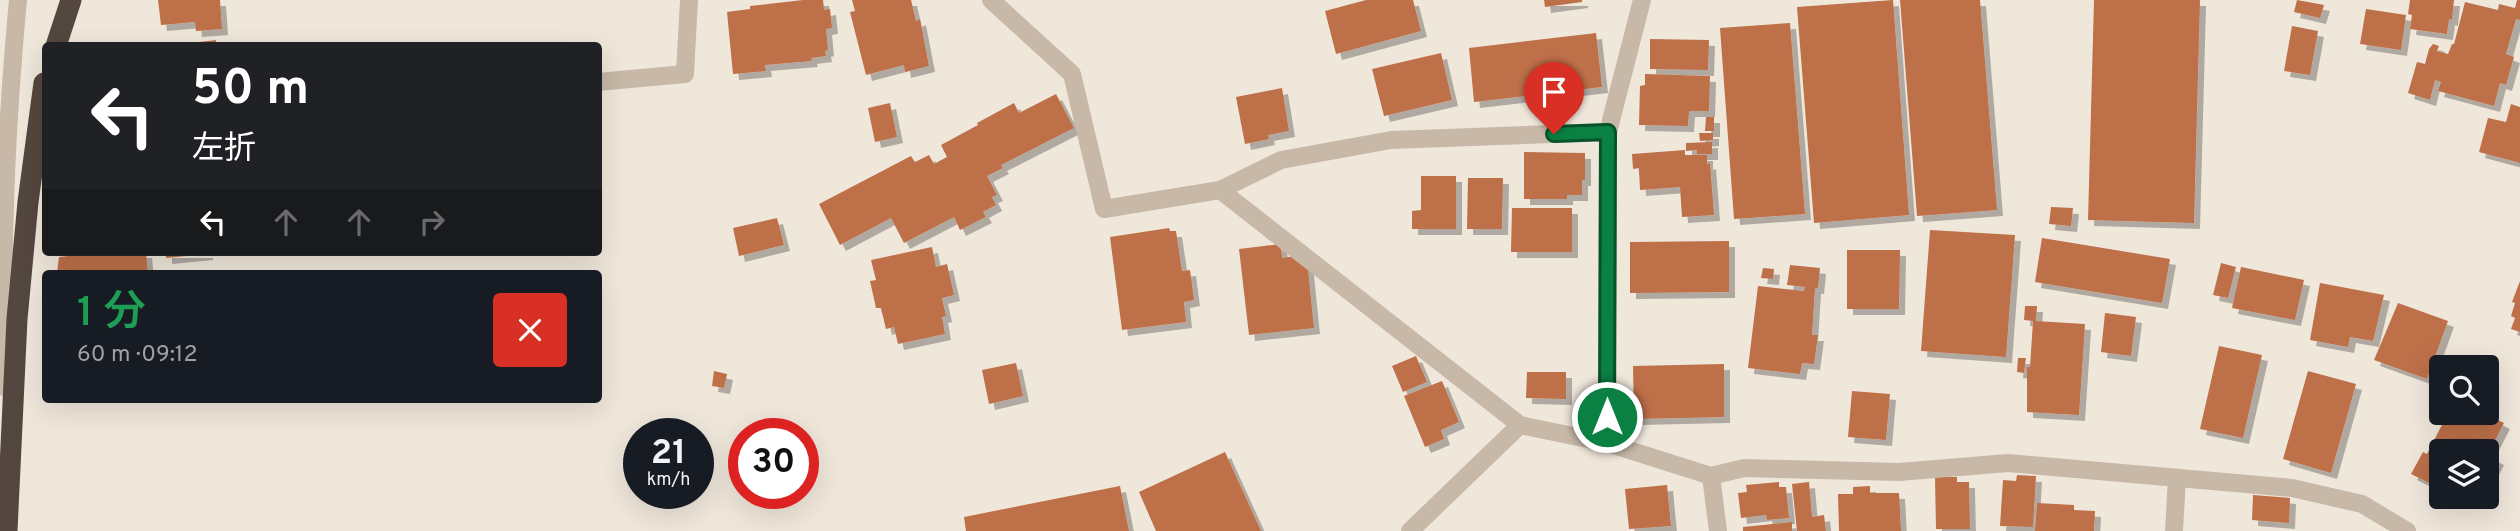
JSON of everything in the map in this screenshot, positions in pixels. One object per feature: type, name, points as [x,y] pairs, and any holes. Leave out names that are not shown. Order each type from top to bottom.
[{"type":"highway","points":[[50,42],[55,0]]},
{"type":"highway","points":[[57,42],[71,0]]},
{"type":"highway","points":[[7,531],[17,319],[28,202],[42,100]]},
{"type":"street","points":[[14,531],[3,348],[7,138],[18,0]]},
{"type":"street","points":[[602,82],[685,74],[689,0]]},
{"type":"street","points":[[991,0],[1072,74],[1104,209],[1220,190],[1281,160],[1391,139],[1608,132]]},
{"type":"street","points":[[1607,443],[1608,132],[1642,0]]},
{"type":"street","points":[[7,138],[42,134]]},
{"type":"street","points":[[1220,190],[1520,425],[1607,443],[1711,475],[1744,468],[1899,472],[2008,463],[2292,488],[2361,504],[2407,531]]},
{"type":"street","points":[[1410,531],[1520,425]]},
{"type":"street","points":[[1711,475],[1718,531]]},
{"type":"street","points":[[2174,531],[2177,478]]},
{"type":"building","points":[[158,0],[220,0],[222,29],[196,31],[195,22],[161,25]]},
{"type":"building","points":[[823,0],[824,10],[830,9],[832,28],[826,29],[826,56],[811,58],[812,61],[765,65],[766,71],[733,74],[727,12],[750,9],[750,6]]},
{"type":"building","points":[[852,0],[911,0],[916,21],[920,19],[929,66],[905,72],[904,65],[866,75],[850,12],[855,11]]},
{"type":"building","points":[[1366,0],[1413,0],[1421,31],[1336,54],[1325,11]]},
{"type":"building","points":[[1544,0],[1582,0],[1582,2],[1545,7]]},
{"type":"building","points":[[1893,0],[1909,215],[1814,223],[1797,7]]},
{"type":"building","points":[[1900,0],[1980,0],[1997,210],[1917,216]]},
{"type":"building","points":[[2094,0],[2200,0],[2194,223],[2088,220]]},
{"type":"building","points":[[2297,0],[2324,5],[2320,18],[2294,12]]},
{"type":"building","points":[[2410,0],[2454,0],[2447,34],[2410,29]]},
{"type":"building","points":[[2517,0],[2520,0],[2520,20],[2516,19],[2506,54],[2514,57],[2506,85],[2500,83],[2494,106],[2438,91],[2441,82],[2435,80],[2430,100],[2408,93],[2417,62],[2425,64],[2433,44],[2439,46],[2437,51],[2448,54],[2454,44],[2465,2],[2498,10],[2499,4],[2515,8]]},
{"type":"building","points":[[2366,9],[2406,15],[2401,50],[2360,44]]},
{"type":"building","points":[[1790,23],[1805,214],[1734,219],[1720,28]]},
{"type":"building","points":[[2292,26],[2318,31],[2310,75],[2284,71]]},
{"type":"building","points":[[1596,33],[1602,87],[1474,102],[1469,48]]},
{"type":"building","points":[[1650,39],[1709,40],[1708,70],[1650,69]]},
{"type":"building","points":[[1441,53],[1452,100],[1384,116],[1372,69]]},
{"type":"building","points":[[1645,74],[1710,76],[1709,111],[1689,111],[1688,126],[1639,125],[1640,86],[1645,85]]},
{"type":"building","points":[[1282,88],[1289,131],[1268,135],[1269,139],[1245,144],[1236,97]]},
{"type":"building","points":[[1056,94],[1074,128],[1001,165],[1003,168],[987,176],[997,195],[992,197],[996,205],[983,212],[986,217],[960,230],[954,217],[904,243],[891,218],[840,245],[819,204],[911,156],[915,162],[929,155],[934,164],[947,157],[941,145],[978,125],[977,123],[1014,103],[1019,113]]},
{"type":"building","points":[[890,103],[897,137],[875,142],[868,108]]},
{"type":"building","points":[[2511,104],[2520,107],[2520,163],[2479,152],[2488,118],[2506,122]]},
{"type":"building","points":[[1706,117],[1714,117],[1714,131],[1705,131]]},
{"type":"building","points":[[1699,133],[1713,133],[1713,140],[1700,141]]},
{"type":"building","points":[[1712,142],[1712,154],[1697,154],[1697,150],[1686,151],[1686,143]]},
{"type":"building","points":[[1685,150],[1685,155],[1707,155],[1714,215],[1682,217],[1680,187],[1640,190],[1639,168],[1633,169],[1632,154]]},
{"type":"building","points":[[1524,152],[1585,153],[1582,195],[1567,195],[1567,199],[1524,199]]},
{"type":"building","points":[[1421,176],[1456,176],[1456,229],[1412,229],[1412,211],[1421,210]]},
{"type":"building","points":[[1468,178],[1503,178],[1502,229],[1467,229]]},
{"type":"building","points":[[2051,207],[2073,208],[2071,226],[2049,224]]},
{"type":"building","points":[[1512,208],[1572,208],[1572,252],[1511,252]]},
{"type":"building","points":[[777,218],[784,245],[739,256],[733,228]]},
{"type":"building","points":[[1169,228],[1170,231],[1176,231],[1182,271],[1190,270],[1194,300],[1184,302],[1186,322],[1122,330],[1110,237]]},
{"type":"building","points":[[1930,230],[2015,235],[2006,357],[1921,351]]},
{"type":"building","points":[[2042,238],[2170,259],[2162,303],[2035,282]]},
{"type":"building","points":[[1729,241],[1729,292],[1630,293],[1630,242]]},
{"type":"building","points":[[1281,244],[1282,258],[1301,255],[1307,260],[1314,328],[1249,335],[1239,249]]},
{"type":"building","points":[[932,247],[936,267],[947,264],[954,295],[942,298],[946,316],[942,317],[945,334],[898,344],[894,327],[886,329],[881,308],[876,308],[870,281],[876,280],[871,260]]},
{"type":"building","points":[[1847,250],[1900,250],[1899,309],[1847,309]]},
{"type":"building","points":[[146,256],[148,270],[57,270],[59,257]]},
{"type":"building","points":[[2221,263],[2236,267],[2228,298],[2213,295]]},
{"type":"building","points":[[1790,265],[1820,268],[1818,288],[1815,288],[1812,335],[1818,335],[1814,364],[1802,363],[1800,374],[1748,368],[1758,286],[1804,291],[1805,287],[1787,285]]},
{"type":"building","points":[[2241,267],[2304,280],[2295,320],[2232,308]]},
{"type":"building","points":[[1763,268],[1774,269],[1773,279],[1761,278]]},
{"type":"building","points":[[2520,281],[2520,332],[2511,329],[2515,318],[2511,316],[2515,303],[2512,302]]},
{"type":"building","points":[[2320,283],[2384,295],[2373,341],[2350,337],[2348,347],[2310,340]]},
{"type":"building","points":[[2398,303],[2448,321],[2436,355],[2429,355],[2427,379],[2374,360]]},
{"type":"building","points":[[2025,306],[2037,306],[2036,321],[2085,324],[2079,415],[2027,412],[2027,367],[2030,367],[2033,321],[2024,320]]},
{"type":"building","points":[[2105,313],[2136,317],[2131,356],[2101,352]]},
{"type":"building","points":[[2219,346],[2262,355],[2243,438],[2200,429]]},
{"type":"building","points":[[1416,356],[1427,382],[1403,392],[1392,366]]},
{"type":"building","points":[[2018,358],[2026,358],[2024,373],[2017,372]]},
{"type":"building","points":[[1016,363],[1023,396],[989,404],[982,370]]},
{"type":"building","points":[[1724,364],[1724,417],[1634,419],[1633,366]]},
{"type":"building","points":[[714,371],[727,374],[724,388],[712,386]]},
{"type":"building","points":[[2308,371],[2356,384],[2331,473],[2283,459]]},
{"type":"building","points":[[1527,372],[1566,372],[1566,399],[1526,398]]},
{"type":"building","points":[[1442,381],[1459,422],[1441,430],[1444,439],[1425,447],[1404,396]]},
{"type":"building","points":[[1852,391],[1890,394],[1886,440],[1848,437]]},
{"type":"building","points":[[2499,420],[2504,423],[2496,439],[2435,439],[2442,425],[2499,425]]},
{"type":"building","points":[[2429,450],[2429,483],[2411,474],[2423,452],[2427,454]]},
{"type":"building","points":[[1225,452],[1261,531],[1156,531],[1139,492]]},
{"type":"building","points":[[2017,475],[2036,476],[2033,527],[2000,526],[2003,480],[2016,481]]},
{"type":"building","points":[[1935,477],[1957,477],[1957,482],[1969,482],[1970,529],[1936,529]]},
{"type":"building","points":[[1779,482],[1779,487],[1786,487],[1789,518],[1767,520],[1766,515],[1741,518],[1738,493],[1747,492],[1746,485]]},
{"type":"building","points":[[1809,482],[1812,517],[1824,515],[1826,531],[1797,531],[1792,484]]},
{"type":"building","points":[[1667,485],[1671,526],[1629,529],[1625,489]]},
{"type":"building","points":[[1120,486],[1129,531],[966,531],[964,517]]},
{"type":"building","points":[[1870,486],[1870,493],[1899,493],[1901,531],[1839,531],[1838,494],[1853,494],[1853,487]]},
{"type":"building","points":[[2253,495],[2290,498],[2289,523],[2252,520]]},
{"type":"building","points":[[2037,503],[2074,505],[2074,510],[2095,511],[2094,531],[2035,531]]},
{"type":"building","points":[[1792,522],[1792,531],[1743,531],[1743,527]]},
{"type":"route","points":[[1554,134],[1608,132],[1607,417]]}]
